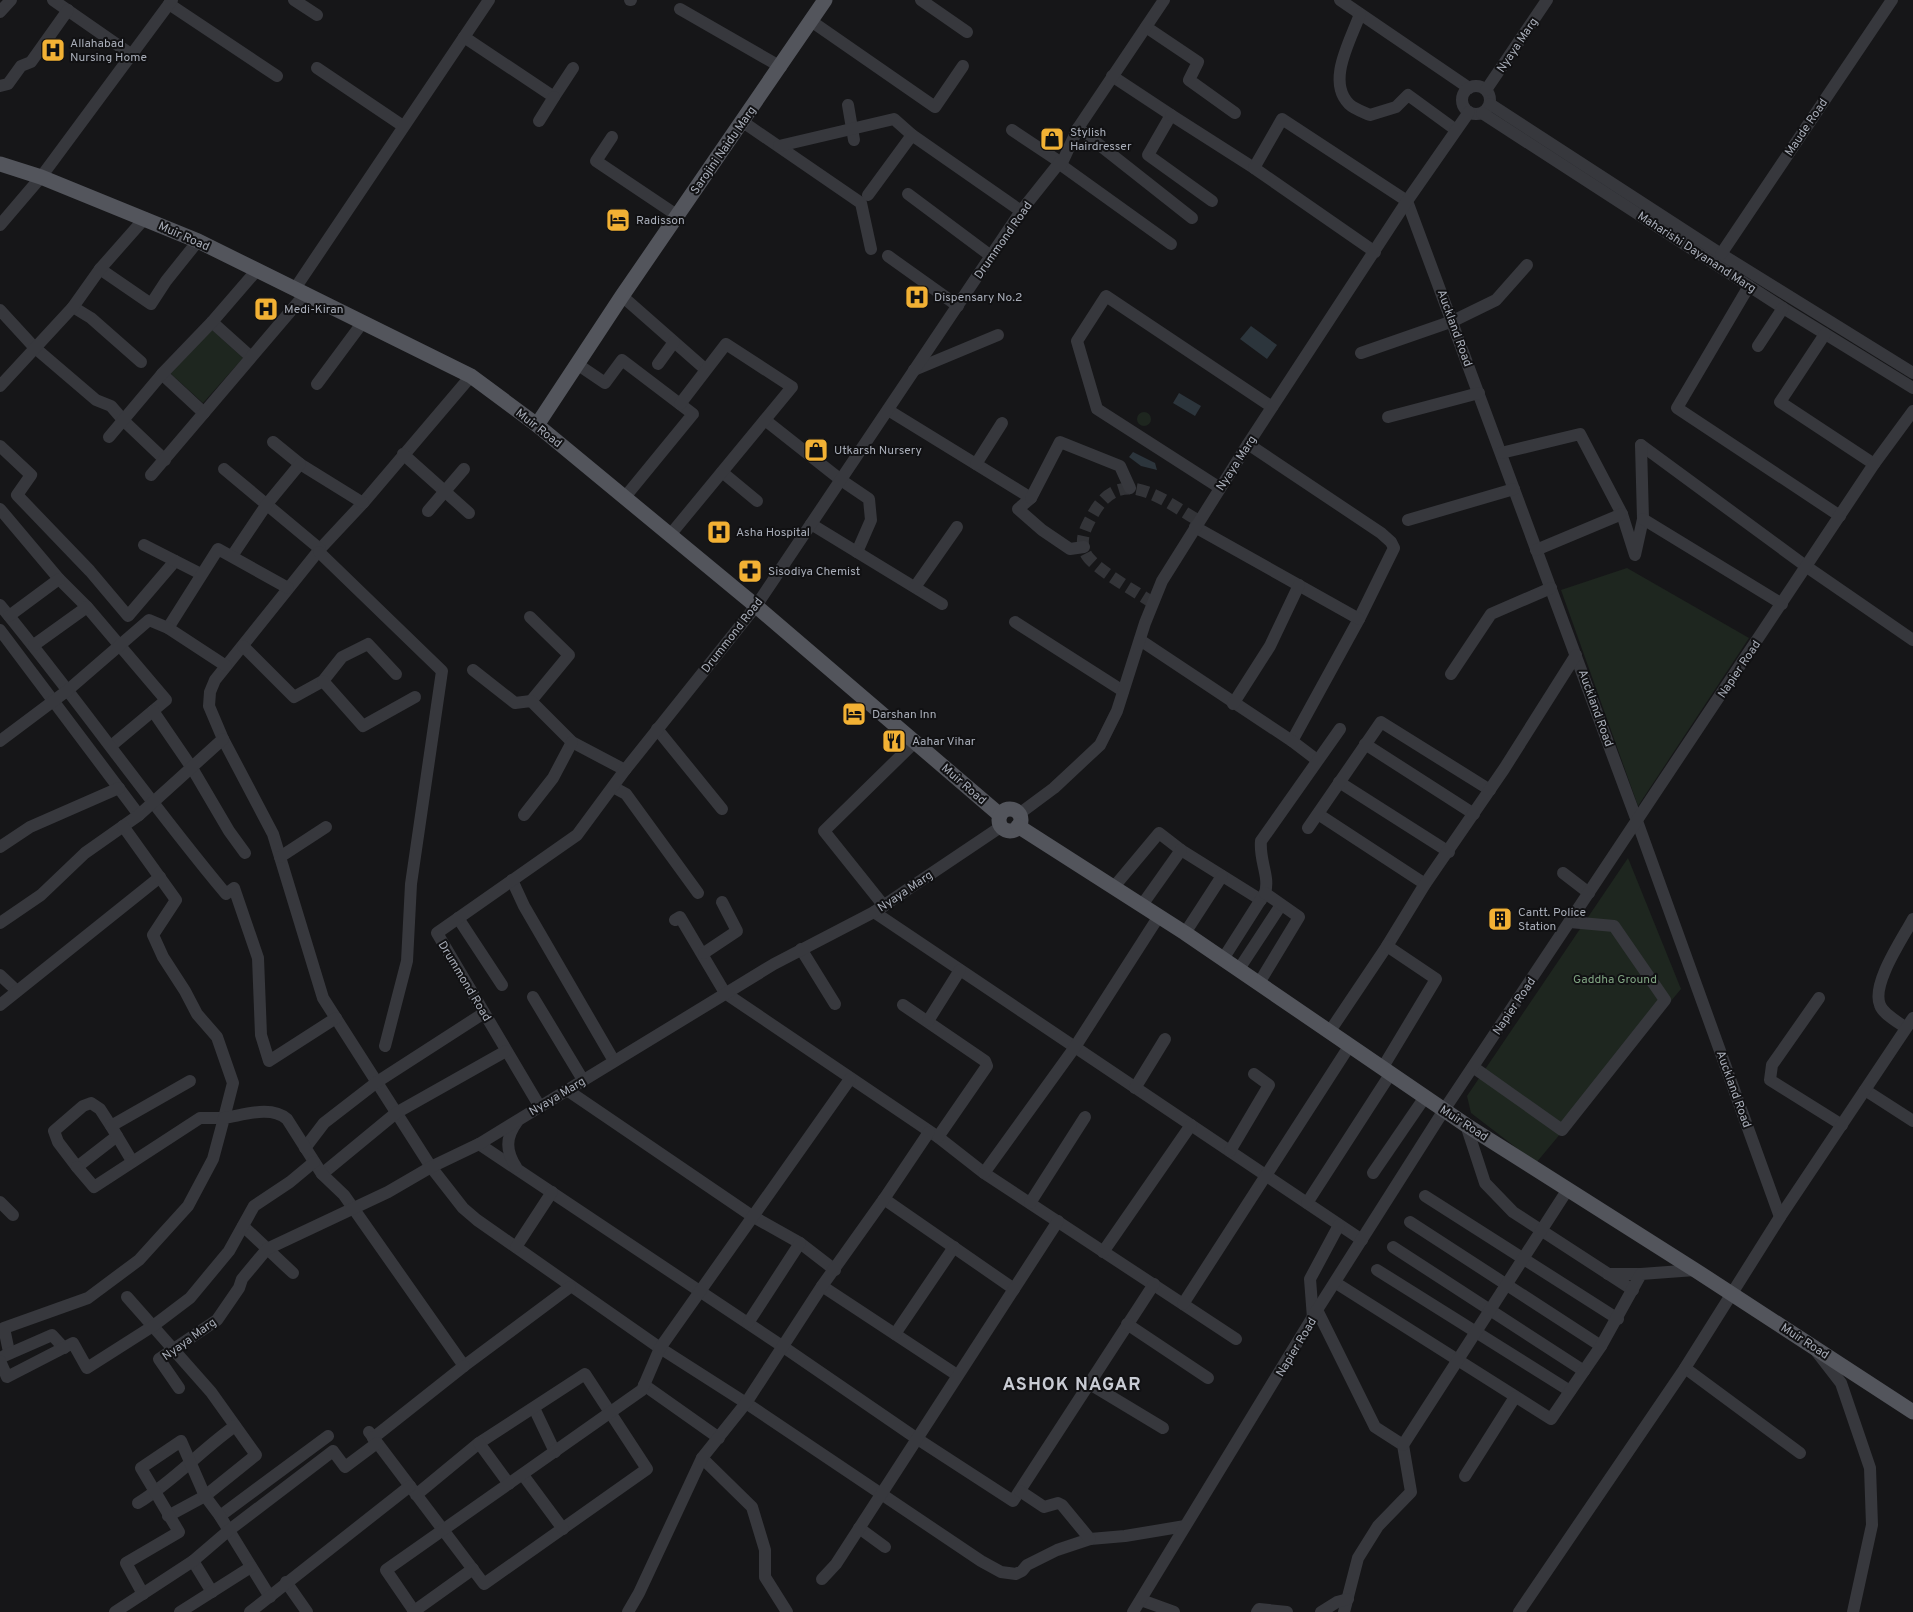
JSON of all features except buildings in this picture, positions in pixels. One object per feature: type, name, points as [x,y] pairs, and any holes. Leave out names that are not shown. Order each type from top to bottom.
[{"type":"main road","name":"Sarojini Naidu Marg","points":[[537,425],[622,296],[781,67],[825,0]]},
{"type":"main road","name":"Muir Road","points":[[0,164],[41,177],[198,241],[301,290],[471,376],[537,425],[756,606],[916,741],[1001,821]]},
{"type":"main road","name":"Muir Road","points":[[1019,820],[1114,888],[1239,969],[1466,1125],[1734,1295],[1913,1412]]},
{"type":"main road","points":[[1001,821],[1008,830],[1019,820]]},
{"type":"street","points":[[0,12],[10,0]]},
{"type":"street","points":[[53,0],[132,55]]},
{"type":"street","points":[[294,0],[317,16]]},
{"type":"street","points":[[151,475],[252,357],[301,290],[403,126],[489,0]]},
{"type":"street","points":[[922,0],[967,32]]},
{"type":"street","name":"Drummond Road","points":[[540,1107],[437,933],[577,835],[657,729],[756,606],[991,256],[1022,211],[1061,163],[1078,128],[1164,0]]},
{"type":"street","points":[[1340,0],[1469,88]]},
{"type":"street","name":"Nyaya Marg","points":[[1486,90],[1547,0]]},
{"type":"street","name":"Maude Road","points":[[1722,254],[1892,0]]},
{"type":"street","points":[[0,225],[41,177],[170,2],[277,76]]},
{"type":"street","points":[[680,9],[781,67]]},
{"type":"street","points":[[0,86],[8,84],[21,66],[31,62],[68,10]]},
{"type":"street","points":[[1360,14],[1338,78],[1341,93],[1350,106],[1370,115],[1396,107],[1408,95],[1456,130]]},
{"type":"street","points":[[811,21],[935,107],[963,66]]},
{"type":"street","points":[[1146,27],[1198,62],[1189,80],[1235,113]]},
{"type":"street","points":[[464,37],[554,96]]},
{"type":"street","points":[[317,68],[403,126]]},
{"type":"street","points":[[539,121],[573,68]]},
{"type":"street","points":[[1112,76],[1254,168],[1375,252]]},
{"type":"street","points":[[1475,86],[1486,90],[1486,108],[1476,114],[1469,112],[1462,103],[1462,98],[1469,88],[1475,86]]},
{"type":"street","points":[[848,105],[853,134]]},
{"type":"street","name":"Maharishi Dayanand Marg","points":[[1486,108],[1913,373]]},
{"type":"street","name":"Maharishi Dayanand Marg","points":[[1486,108],[1749,286],[1913,388]]},
{"type":"street","name":"Nyaya Marg","points":[[1019,820],[1100,745],[1117,711],[1162,581],[1272,407],[1469,112]]},
{"type":"street","points":[[1171,115],[1148,154],[1212,201]]},
{"type":"street","points":[[779,146],[853,134],[894,119],[912,135],[1022,211]]},
{"type":"street","points":[[1254,168],[1282,119],[1408,201]]},
{"type":"street","points":[[743,122],[860,203],[870,249]]},
{"type":"street","points":[[1078,128],[1192,218]]},
{"type":"street","points":[[1012,130],[1061,163],[1171,244]]},
{"type":"street","points":[[868,195],[912,135]]},
{"type":"street","points":[[612,137],[596,161],[678,216]]},
{"type":"street","points":[[908,194],[991,256]]},
{"type":"street","name":"Auckland Road","points":[[1408,201],[1637,820],[1780,1216]]},
{"type":"street","points":[[0,386],[73,307],[100,269],[145,218]]},
{"type":"street","points":[[100,269],[151,304],[166,281],[198,241]]},
{"type":"street","points":[[888,256],[958,306]]},
{"type":"street","points":[[1361,353],[1452,321],[1496,300],[1526,265]]},
{"type":"street","points":[[109,438],[162,374],[212,322],[257,270]]},
{"type":"street","points":[[1749,286],[1677,408],[1840,516]]},
{"type":"street","points":[[622,296],[704,369]]},
{"type":"street","points":[[1220,488],[1097,409],[1077,341],[1106,296],[1272,407]]},
{"type":"street","points":[[73,307],[91,318],[141,362]]},
{"type":"street","points":[[1758,346],[1783,308]]},
{"type":"street","points":[[0,310],[34,347],[96,400],[111,406],[165,460]]},
{"type":"street","points":[[212,322],[252,357]]},
{"type":"street","points":[[317,384],[363,322]]},
{"type":"street","points":[[1825,334],[1780,402],[1874,464]]},
{"type":"street","points":[[914,370],[998,335]]},
{"type":"street","points":[[658,364],[674,342]]},
{"type":"street","points":[[670,535],[792,388],[726,344],[704,369],[680,404]]},
{"type":"street","points":[[577,364],[605,383],[622,360],[693,414],[625,497]]},
{"type":"street","points":[[162,374],[204,413]]},
{"type":"street","points":[[471,376],[288,588],[215,680],[210,692],[209,706],[223,739],[273,834],[323,998],[431,1167],[463,1208],[570,1287],[660,1348],[1001,1572],[1016,1574],[1027,1565],[1057,1550],[1090,1539],[1186,1526]]},
{"type":"street","points":[[1388,417],[1479,393]]},
{"type":"street","points":[[888,410],[1031,498]]},
{"type":"street","name":"Napier Road","points":[[1133,1612],[1315,1314],[1444,1110],[1874,464],[1913,411]]},
{"type":"street","points":[[765,420],[841,480],[869,499],[871,520],[857,552]]},
{"type":"street","points":[[976,464],[1002,423]]},
{"type":"street","points":[[1501,453],[1580,434],[1622,514],[1635,555],[1643,519],[1641,445],[1806,567],[1913,640]]},
{"type":"street","points":[[273,442],[300,464],[363,503]]},
{"type":"street","points":[[1084,547],[1070,549],[1042,530],[1018,509],[1031,498],[1060,442],[1120,466],[1130,488]]},
{"type":"street","points":[[1248,444],[1381,533],[1391,542],[1394,548],[1359,619],[1292,741]]},
{"type":"street","points":[[0,446],[31,475],[16,495],[90,571],[128,616],[175,561]]},
{"type":"street","points":[[403,454],[469,513]]},
{"type":"street","points":[[232,556],[267,504],[300,464]]},
{"type":"street","points":[[224,469],[320,551],[442,671],[411,884],[407,961],[385,1046]]},
{"type":"street","points":[[428,511],[464,469]]},
{"type":"street","points":[[722,472],[757,501]]},
{"type":"street","points":[[1408,520],[1514,489]]},
{"type":"street","points":[[0,509],[166,700],[111,746]]},
{"type":"street","points":[[1536,550],[1622,514]]},
{"type":"street","points":[[1643,519],[1782,604]]},
{"type":"street","points":[[811,524],[942,604]]},
{"type":"street","points":[[915,587],[957,527]]},
{"type":"street","points":[[1195,527],[1359,619]]},
{"type":"street","points":[[144,545],[201,574]]},
{"type":"street","points":[[168,628],[218,549],[288,588]]},
{"type":"street","points":[[9,616],[59,579]]},
{"type":"street","points":[[1233,704],[1270,646],[1299,585]]},
{"type":"street","points":[[1451,674],[1491,614],[1551,588]]},
{"type":"street","points":[[0,605],[34,645],[154,801],[186,846],[226,894],[234,888],[258,958],[261,1035],[269,1061],[336,1018]]},
{"type":"street","points":[[34,645],[87,607]]},
{"type":"street","points":[[473,670],[515,703],[531,701],[569,655],[530,617]]},
{"type":"street","points":[[2,736],[68,690],[149,620],[168,628],[226,666]]},
{"type":"street","points":[[1014,622],[1123,691]]},
{"type":"street","points":[[0,630],[139,815]]},
{"type":"street","points":[[1140,640],[1233,704],[1292,741],[1317,760]]},
{"type":"street","points":[[243,646],[294,697],[323,681],[342,657],[368,644],[396,674]]},
{"type":"street","points":[[1330,1031],[1387,946],[1425,884],[1449,852],[1490,790],[1576,655]]},
{"type":"street","points":[[323,681],[363,726],[415,697]]},
{"type":"street","points":[[531,701],[572,742],[625,770]]},
{"type":"street","points":[[153,711],[192,768],[245,853]]},
{"type":"street","points":[[1308,828],[1381,722],[1490,790]]},
{"type":"street","points":[[657,729],[722,809]]},
{"type":"street","points":[[1223,959],[1263,897],[1268,883],[1260,856],[1261,841],[1340,729]]},
{"type":"street","points":[[0,923],[41,895],[85,853],[139,815],[223,739]]},
{"type":"street","points":[[916,741],[824,831],[879,909],[960,970],[1362,1240]]},
{"type":"street","points":[[524,814],[553,778],[572,742]]},
{"type":"street","points":[[1365,744],[1474,814]]},
{"type":"street","points":[[1339,782],[1449,852]]},
{"type":"street","points":[[613,787],[626,794],[698,893]]},
{"type":"street","points":[[0,847],[30,827],[119,788]]},
{"type":"street","points":[[1318,814],[1425,884]]},
{"type":"street","name":"Nyaya Marg","points":[[179,1388],[159,1359],[217,1320],[239,1288],[242,1279],[267,1249],[312,1226],[388,1192],[431,1167],[479,1144],[726,993],[801,950],[879,909],[1001,821]]},
{"type":"street","points":[[122,826],[176,900],[153,935],[163,957],[197,1014],[216,1037],[233,1083],[213,1159],[188,1206],[139,1260],[88,1298],[4,1328],[4,1377],[73,1343],[87,1368],[153,1326],[190,1298],[228,1252],[254,1206],[290,1182],[314,1162]]},
{"type":"street","points":[[280,857],[326,828]]},
{"type":"street","points":[[1114,888],[1159,833],[1181,850],[1222,876],[1263,897],[1282,904],[1299,917],[1259,983]]},
{"type":"street","points":[[1142,905],[1181,850]]},
{"type":"street","points":[[1563,873],[1589,893]]},
{"type":"street","points":[[1185,933],[1222,876]]},
{"type":"street","points":[[0,1005],[160,877]]},
{"type":"street","points":[[512,880],[524,906],[614,1062]]},
{"type":"street","points":[[704,953],[737,931],[722,902]]},
{"type":"street","points":[[1239,969],[1282,904]]},
{"type":"street","points":[[984,1173],[1075,1047],[1159,916]]},
{"type":"street","points":[[675,920],[680,917],[704,953],[726,993],[850,1079],[934,1134],[984,1173],[1236,1339]]},
{"type":"street","points":[[458,918],[502,985]]},
{"type":"street","points":[[1519,1612],[1686,1368],[1734,1295],[1780,1216],[1910,1023],[1880,1007],[1877,994],[1882,978],[1913,918]]},
{"type":"street","points":[[1473,1067],[1562,1130],[1665,1000],[1614,926],[1570,922]]},
{"type":"street","points":[[1307,1203],[1387,1070],[1436,979],[1387,946]]},
{"type":"street","points":[[801,950],[835,1004]]},
{"type":"street","points":[[928,1021],[960,970]]},
{"type":"street","points":[[0,975],[17,991]]},
{"type":"street","points":[[532,998],[583,1080]]},
{"type":"street","points":[[1819,998],[1772,1065],[1770,1080],[1842,1125]]},
{"type":"street","points":[[628,1612],[640,1593],[702,1458],[746,1403],[822,1286],[884,1200],[987,1066],[985,1061],[903,1005]]},
{"type":"street","points":[[305,1148],[324,1123],[377,1082],[484,1013]]},
{"type":"street","points":[[1135,1088],[1165,1039]]},
{"type":"street","points":[[1182,1304],[1350,1045]]},
{"type":"street","points":[[322,1174],[396,1113],[506,1051]]},
{"type":"street","points":[[1230,1151],[1269,1085],[1254,1074]]},
{"type":"street","points":[[473,1569],[413,1612],[386,1570],[642,1390],[660,1348],[850,1079]]},
{"type":"street","points":[[77,1168],[114,1131],[190,1081]]},
{"type":"street","points":[[567,1090],[752,1216],[800,1243],[835,1270]]},
{"type":"street","points":[[1865,1090],[1913,1122]]},
{"type":"street","points":[[1373,1173],[1425,1097]]},
{"type":"street","points":[[132,1161],[100,1109],[91,1103],[82,1106],[54,1131],[58,1142],[94,1187],[200,1118],[224,1118],[271,1111],[280,1114],[287,1119],[322,1174],[344,1195],[464,1366]]},
{"type":"street","points":[[1030,1204],[1085,1117]]},
{"type":"street","points":[[518,1120],[512,1129],[507,1145],[508,1154],[518,1169]]},
{"type":"street","points":[[1103,1252],[1191,1125]]},
{"type":"street","points":[[1466,1125],[1485,1183],[1512,1212],[1633,1290]]},
{"type":"street","points":[[479,1144],[782,1346],[916,1438],[1013,1501],[1154,1284]]},
{"type":"street","points":[[1344,1612],[1358,1558],[1378,1526],[1411,1492],[1403,1445],[1568,1189]]},
{"type":"street","points":[[516,1247],[552,1192]]},
{"type":"street","points":[[1425,1196],[1618,1319]]},
{"type":"street","points":[[884,1200],[1014,1289]]},
{"type":"street","points":[[0,1202],[13,1215]]},
{"type":"street","points":[[822,1579],[836,1564],[1058,1221]]},
{"type":"street","points":[[1410,1222],[1601,1346]]},
{"type":"street","points":[[1339,1224],[1310,1279],[1315,1314],[1375,1427],[1403,1445]]},
{"type":"street","points":[[243,1226],[293,1273]]},
{"type":"street","points":[[748,1324],[800,1243]]},
{"type":"street","points":[[895,1334],[954,1247]]},
{"type":"street","points":[[1394,1247],[1584,1371]]},
{"type":"street","points":[[1377,1270],[1570,1391]]},
{"type":"street","points":[[1608,1274],[1642,1274],[1695,1270]]},
{"type":"street","points":[[1336,1283],[1551,1419],[1618,1319],[1642,1274]]},
{"type":"street","points":[[822,1286],[957,1375]]},
{"type":"street","points":[[116,1612],[193,1561],[228,1531],[333,1451],[345,1467],[373,1437],[570,1287]]},
{"type":"street","points":[[127,1297],[175,1349],[211,1392],[256,1455],[205,1496],[168,1516]]},
{"type":"street","points":[[1127,1324],[1208,1378]]},
{"type":"street","points":[[3,1357],[52,1335],[64,1348]]},
{"type":"street","points":[[1813,1346],[1841,1383],[1870,1468],[1872,1525],[1854,1612]]},
{"type":"street","points":[[1686,1368],[1800,1453]]},
{"type":"street","points":[[250,1612],[286,1582],[413,1490],[585,1374],[609,1414],[647,1469],[484,1584],[443,1531],[413,1490],[373,1437]]},
{"type":"street","points":[[1090,1384],[1163,1428]]},
{"type":"street","points":[[644,1385],[719,1438]]},
{"type":"street","points":[[1465,1476],[1515,1397]]},
{"type":"street","points":[[534,1408],[555,1452]]},
{"type":"street","points":[[138,1503],[155,1493],[216,1439],[235,1426]]},
{"type":"street","points":[[220,1516],[328,1436]]},
{"type":"street","points":[[143,1594],[126,1564],[179,1532],[141,1468],[181,1441],[205,1496],[220,1516],[270,1596]]},
{"type":"street","points":[[479,1444],[509,1484]]},
{"type":"street","points":[[702,1458],[752,1506],[765,1550],[765,1577],[787,1612]]},
{"type":"street","points":[[523,1474],[563,1529]]},
{"type":"street","points":[[1020,1491],[1044,1507],[1058,1503],[1062,1505],[1090,1539]]},
{"type":"street","points":[[859,1528],[885,1547]]},
{"type":"street","points":[[193,1561],[212,1592]]},
{"type":"street","points":[[180,1612],[251,1566]]},
{"type":"street","points":[[286,1582],[307,1612]]},
{"type":"street","points":[[1320,1612],[1337,1602],[1348,1599]]},
{"type":"street","points":[[1141,1600],[1174,1612]]},
{"type":"street","points":[[1257,1612],[1259,1609],[1287,1612]]},
{"type":"green space","points":[[210,328],[243,358],[203,403],[170,373]]},
{"type":"green space","points":[[1144,412],[1149,414],[1151,419],[1149,424],[1144,426],[1139,424],[1137,419],[1139,414]]},
{"type":"green space","points":[[1627,568],[1749,638],[1638,806],[1561,590]]},
{"type":"green space","name":"Gaddha Ground","points":[[1628,858],[1681,989],[1536,1163],[1471,1113],[1467,1096]]},
{"type":"shaded area","points":[[1251,326],[1277,345],[1267,359],[1240,339]]},
{"type":"shaded area","points":[[1179,393],[1201,406],[1195,416],[1173,403]]},
{"type":"shaded area","points":[[1133,452],[1155,463],[1157,470],[1141,466],[1129,457]]},
{"type":"tunnel","points":[[1153,603],[1106,573],[1090,560],[1084,549],[1083,540],[1091,518],[1102,501],[1114,492],[1127,489],[1141,490],[1156,496],[1199,521]]},
{"type":"place","name":"Allahabad Nursing Home","points":[[53,50]]},
{"type":"place","name":"Stylish Hairdresser","points":[[1052,139]]},
{"type":"place","name":"Radisson","points":[[618,220]]},
{"type":"place","name":"Dispensary No.2","points":[[917,297]]},
{"type":"place","name":"Medi-Kiran","points":[[266,309]]},
{"type":"place","name":"Utkarsh Nursery","points":[[816,450]]},
{"type":"place","name":"Asha Hospital","points":[[719,532]]},
{"type":"place","name":"Sisodiya Chemist","points":[[750,571]]},
{"type":"place","name":"Darshan Inn","points":[[854,714]]},
{"type":"place","name":"Aahar Vihar","points":[[894,741]]},
{"type":"place","name":"Cantt. Police Station","points":[[1500,919]]},
{"type":"district","name":"ASHOK NAGAR","points":[[1072,1384]]}]
